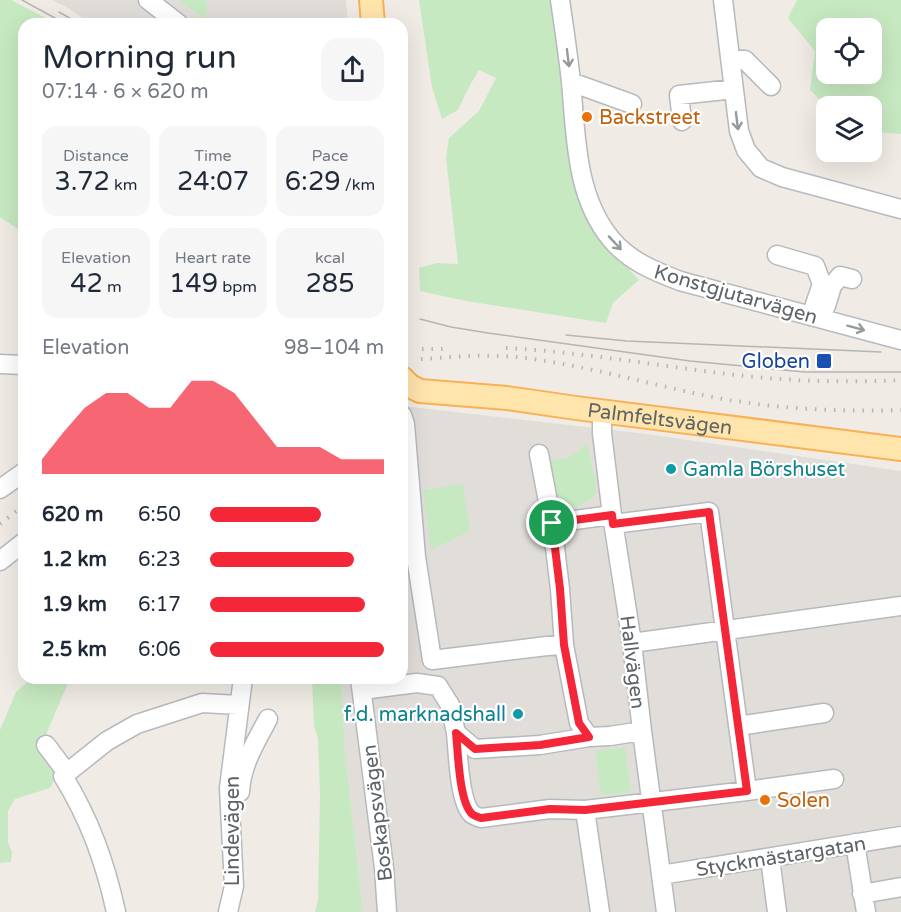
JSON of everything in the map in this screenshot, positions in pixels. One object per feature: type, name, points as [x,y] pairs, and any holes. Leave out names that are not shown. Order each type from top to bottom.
[{"type":"main road","points":[[371,0],[372,18]]},
{"type":"main road","name":"Palmfeltsvägen","points":[[408,387],[901,449]]},
{"type":"street","points":[[148,0],[171,18]]},
{"type":"street","name":"Konstgjutarvägen","points":[[560,0],[580,173],[600,223],[623,251],[636,262],[653,271],[680,281],[901,340]]},
{"type":"street","points":[[723,0],[739,131],[746,150],[761,168],[782,177],[901,210]]},
{"type":"street","points":[[730,59],[745,60],[771,86]]},
{"type":"street","points":[[571,82],[632,104]]},
{"type":"street","points":[[682,121],[678,95],[734,89]]},
{"type":"street","points":[[777,255],[815,266],[822,284],[816,317]]},
{"type":"street","points":[[816,317],[832,286],[840,276],[852,279]]},
{"type":"street","points":[[0,364],[18,365]]},
{"type":"street","name":"Hallvägen","points":[[602,412],[602,433],[612,520],[632,643],[666,912]]},
{"type":"street","points":[[539,454],[552,523],[564,645],[579,723],[589,737]]},
{"type":"street","points":[[408,460],[416,557],[432,660],[564,645]]},
{"type":"street","points":[[0,489],[18,476]]},
{"type":"street","points":[[552,523],[709,512],[747,791]]},
{"type":"street","points":[[0,561],[18,547]]},
{"type":"street","points":[[632,643],[901,606]]},
{"type":"street","points":[[408,683],[438,686],[450,705],[465,802],[472,815],[481,818],[550,809],[585,810],[834,779]]},
{"type":"street","name":"Lindevägen","points":[[228,912],[234,886],[229,788],[242,684]]},
{"type":"street","name":"Boskapsvägen","points":[[361,684],[384,868],[387,912]]},
{"type":"street","points":[[65,774],[107,741],[137,724],[202,703],[239,705]]},
{"type":"street","points":[[738,726],[824,713]]},
{"type":"street","points":[[230,818],[239,806],[240,784],[246,764],[268,719]]},
{"type":"street","points":[[456,733],[475,749],[540,745],[642,731]]},
{"type":"street","points":[[46,745],[65,774],[99,848],[117,912]]},
{"type":"street","points":[[585,810],[600,912]]},
{"type":"street","name":"Styckmästargatan","points":[[661,875],[901,836]]},
{"type":"street","points":[[855,843],[864,903],[901,887]]},
{"type":"street","points":[[770,858],[777,912]]},
{"type":"shaded area","points":[[52,0],[346,0],[348,18],[83,18]]},
{"type":"shaded area","points":[[408,407],[647,434],[901,471],[901,912],[363,912],[345,751],[341,684],[408,684]]},
{"type":"green space","points":[[0,0],[11,0],[46,18],[18,18],[18,229],[0,217]]},
{"type":"green space","points":[[179,0],[207,0],[207,18]]},
{"type":"green space","points":[[419,0],[554,0],[572,172],[596,233],[639,280],[613,303],[606,323],[466,301],[420,291],[419,268],[437,263],[458,264],[446,158],[449,138],[479,111],[496,78],[479,70],[458,110],[442,119],[432,87]]},
{"type":"green space","points":[[797,0],[901,0],[901,134],[882,132],[882,96],[816,96],[810,90],[815,51],[788,18]]},
{"type":"green space","points":[[587,443],[594,475],[595,495],[581,505],[568,508],[555,492],[551,459],[571,456]]},
{"type":"green space","points":[[463,484],[470,531],[431,550],[423,490]]},
{"type":"green space","points":[[25,684],[67,684],[46,735],[46,745],[62,766],[50,788],[15,799],[8,811],[8,842],[12,852],[11,862],[0,863],[0,730],[16,692]]},
{"type":"green space","points":[[312,684],[341,684],[345,751],[363,912],[315,912],[318,900],[320,794],[318,739],[314,726]]},
{"type":"green space","points":[[625,747],[631,792],[601,795],[595,751]]},
{"type":"tram line","points":[[22,0],[55,18]]},
{"type":"tram line","points":[[59,12],[70,18]]},
{"type":"tram line","points":[[420,319],[488,333],[690,361],[805,372],[901,372]]},
{"type":"tram line","points":[[566,335],[627,341],[881,352]]},
{"type":"railway","points":[[506,348],[792,380],[901,380]]},
{"type":"railway","points":[[422,349],[446,349]]},
{"type":"railway","points":[[421,359],[517,357],[595,370],[723,399],[812,409],[901,410]]},
{"type":"railway","points":[[0,524],[18,510]]},
{"type":"place","name":"Backstreet","points":[[587,117]]},
{"type":"place","name":"Globen","points":[[824,361]]},
{"type":"place","name":"Gamla Börshuset","points":[[671,469]]},
{"type":"place","name":"f.d. marknadshall","points":[[518,714]]},
{"type":"place","name":"Solen","points":[[765,800]]},
{"type":"route","points":[[709,512],[747,791],[585,810],[550,809],[481,818],[472,815],[465,802],[459,772],[456,733],[475,749],[540,745],[589,737],[579,723],[564,645],[552,523],[612,515],[613,524],[709,512]]}]
